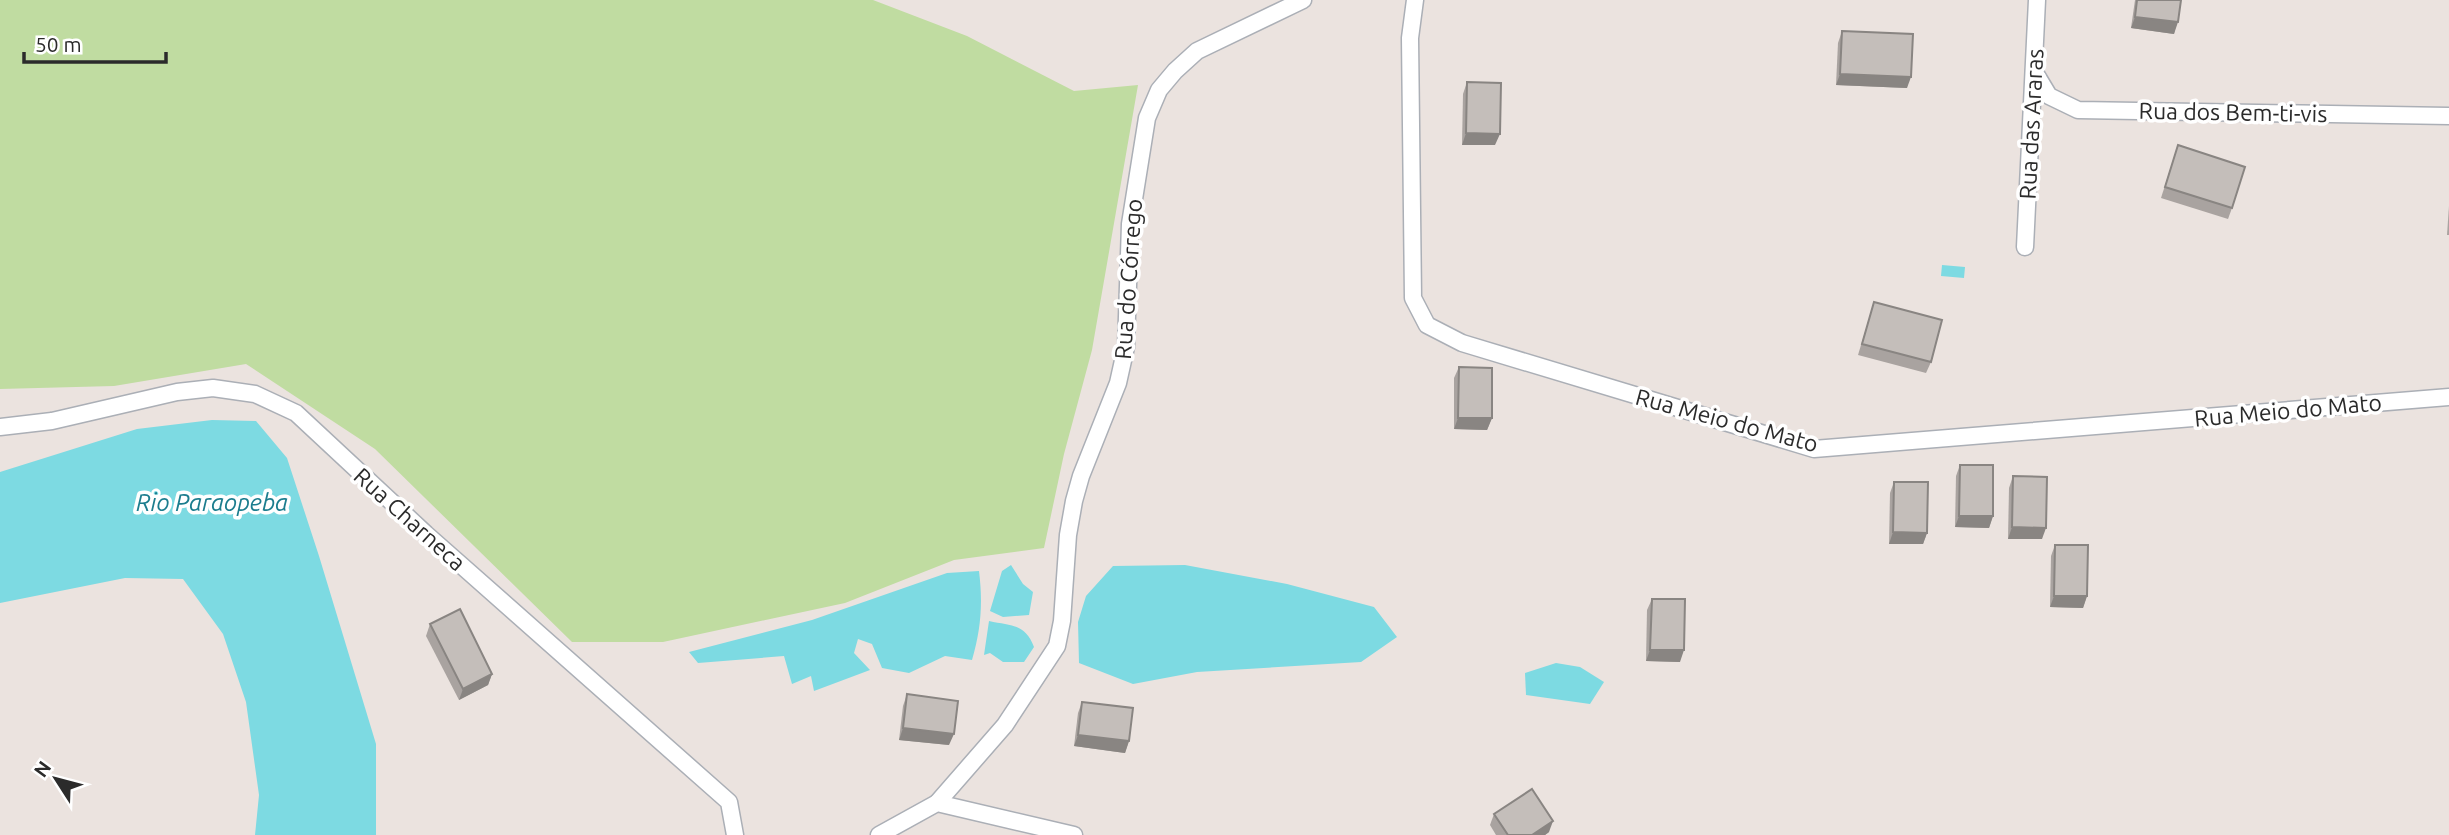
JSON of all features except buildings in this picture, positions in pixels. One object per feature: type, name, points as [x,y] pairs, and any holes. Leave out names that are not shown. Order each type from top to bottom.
[{"type":"street","name":"Rua do Córrego","points":[[937,803],[1005,724],[1057,646],[1074,501],[1081,476],[1118,383],[1126,347],[1130,224],[1147,118],[1159,90],[1197,51],[1303,0]]},
{"type":"street","name":"Rua Meio do Mato","points":[[1415,0],[1410,38],[1413,298],[1427,325],[1462,343],[1814,449],[2449,397]]},
{"type":"street","name":"Rua das Araras","points":[[2025,247],[2037,0]]},
{"type":"street","name":"Rua dos Bem-ti-vis","points":[[2034,71],[2049,96],[2078,110],[2449,116]]},
{"type":"street","name":"Rua Charneca","points":[[0,427],[52,421],[177,392],[214,388],[255,394],[296,413],[426,534],[729,802],[735,835]]},
{"type":"street","points":[[879,835],[937,803],[1074,835]]},
{"type":"green space","points":[[0,0],[873,0],[967,36],[1074,91],[1138,85],[1092,350],[1064,454],[1044,548],[954,560],[845,603],[663,642],[572,642],[375,449],[246,364],[114,386],[0,389]]},
{"type":"water","points":[[1942,265],[1965,267],[1964,278],[1941,276]]},
{"type":"water","name":"Rio Paraopeba","points":[[212,420],[256,421],[287,458],[376,744],[376,835],[255,835],[259,795],[246,702],[223,634],[183,579],[125,578],[0,603],[0,472],[137,429]]},
{"type":"water","points":[[1011,565],[1023,584],[1033,592],[1029,615],[1003,617],[990,611],[1002,571]]},
{"type":"water","points":[[1185,565],[1287,584],[1374,607],[1397,637],[1361,662],[1197,672],[1133,684],[1079,663],[1078,622],[1086,596],[1113,566]]},
{"type":"water","points":[[979,571],[980,616],[972,660],[945,656],[909,673],[882,668],[872,644],[858,639],[854,653],[870,670],[814,691],[811,676],[792,684],[784,656],[698,663],[689,652],[812,620],[947,573]]},
{"type":"water","points":[[989,621],[1016,627],[1026,634],[1034,647],[1024,662],[1003,662],[990,653],[984,655]]},
{"type":"water","points":[[1556,663],[1580,667],[1604,682],[1590,704],[1526,695],[1525,673]]}]
